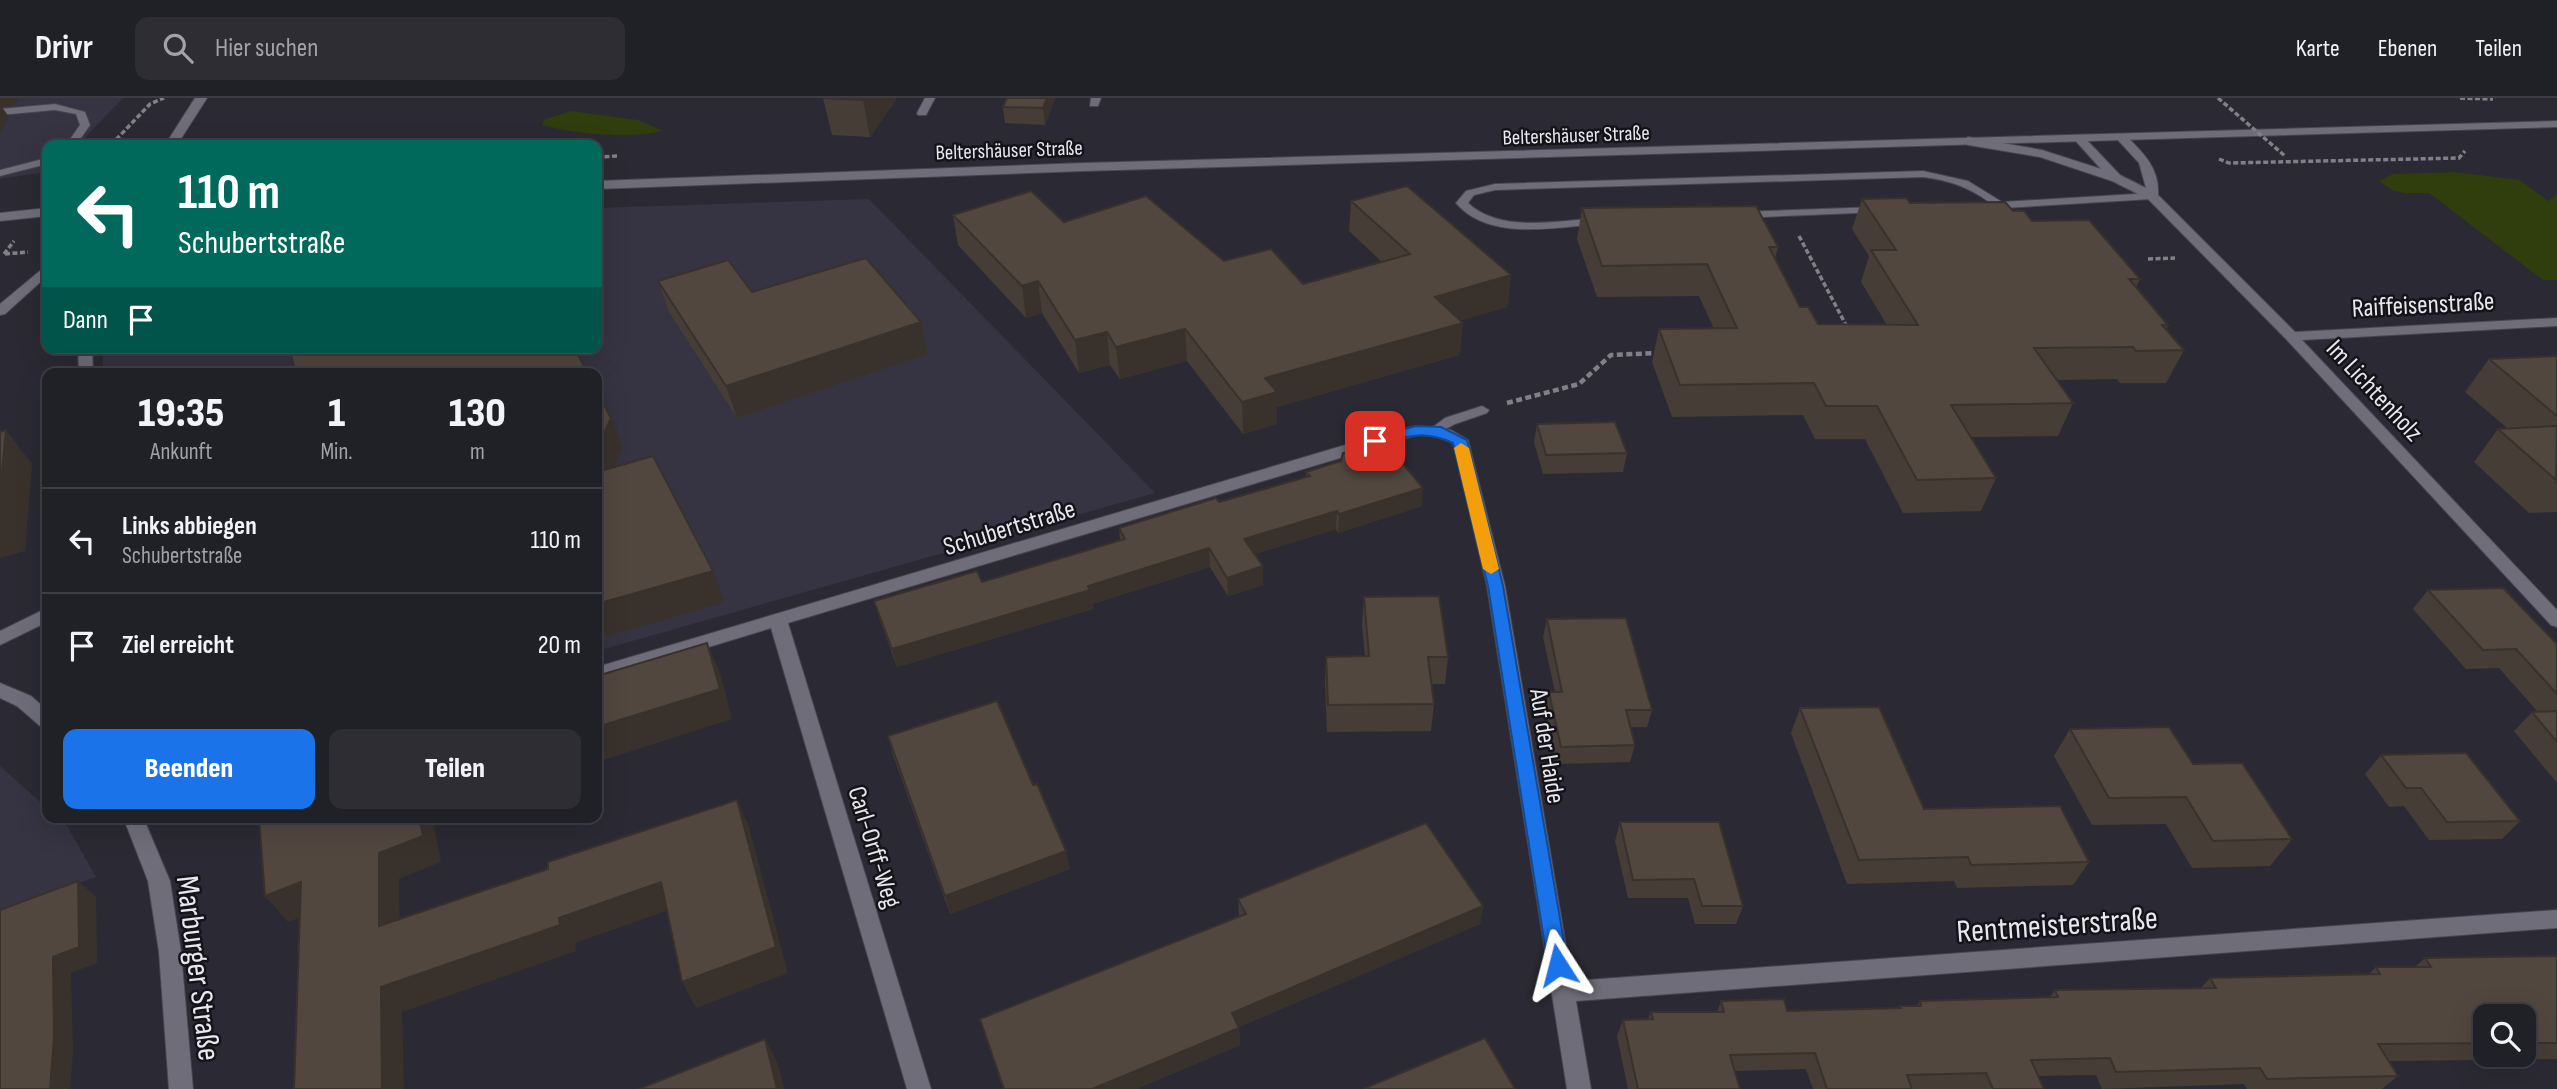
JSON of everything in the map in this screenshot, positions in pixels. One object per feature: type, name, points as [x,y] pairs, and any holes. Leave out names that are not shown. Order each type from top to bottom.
[{"type":"street","points":[[174,140],[201,98]]},
{"type":"street","name":"Beltershäuser Straße","points":[[602,185],[1084,167],[2557,124]]},
{"type":"street","points":[[2121,137],[2143,159],[2154,184],[2152,196]]},
{"type":"street","name":"Im Lichtenholz","points":[[2079,138],[2116,178]]},
{"type":"street","name":"Im Lichtenholz","points":[[1968,141],[2042,155],[2116,178],[2152,196],[2291,336],[2557,621]]},
{"type":"street","points":[[0,217],[42,213]]},
{"type":"street","points":[[0,311],[42,273]]},
{"type":"street","name":"Raiffeisenstraße","points":[[2291,336],[2557,322]]},
{"type":"street","name":"Schubertstraße","points":[[602,673],[1401,433],[1436,430]]},
{"type":"street","name":"Auf der Haide","points":[[1436,430],[1460,440],[1496,586],[1579,1089]]},
{"type":"street","points":[[0,639],[42,617]]},
{"type":"street","name":"Carl-Orff-Weg","points":[[778,621],[919,1089]]},
{"type":"street","points":[[0,690],[24,701],[42,717]]},
{"type":"street","name":"Marburger Straße","points":[[136,823],[159,881],[170,952],[181,1089]]},
{"type":"street","name":"Rentmeisterstraße","points":[[1562,992],[2557,919]]},
{"type":"lane","points":[[922,113],[930,98]]},
{"type":"lane","points":[[0,112],[55,107],[80,112],[85,125],[74,140]]},
{"type":"lane","points":[[0,173],[42,162]]},
{"type":"lane","points":[[1615,220],[1512,224],[1485,220],[1469,213],[1462,202],[1470,193],[1494,187],[1923,174],[1961,180],[1989,196],[2000,206]]},
{"type":"lane","points":[[1972,207],[2152,196]]},
{"type":"lane","points":[[1725,216],[1890,210]]},
{"type":"lane","points":[[1436,430],[1450,421],[1482,410]]},
{"type":"path","points":[[116,140],[150,104],[164,98]]},
{"type":"path","points":[[2218,98],[2285,156]]},
{"type":"path","points":[[1796,230],[1848,330]]},
{"type":"path","points":[[1482,410],[1579,384],[1611,355],[1660,353]]},
{"type":"shaded area","points":[[0,98],[123,98],[83,140],[42,140],[41,173],[0,179]]},
{"type":"shaded area","points":[[869,199],[1155,493],[602,650],[602,368],[103,368],[103,354],[602,354],[602,208]]},
{"type":"shaded area","points":[[0,766],[42,804],[42,823],[64,823],[67,826],[96,877],[0,910]]},
{"type":"green space","points":[[570,111],[638,120],[663,131],[634,135],[602,134],[542,125],[544,120]]},
{"type":"green space","points":[[2455,172],[2520,180],[2548,201],[2557,195],[2557,280],[2543,280],[2429,193],[2404,193],[2392,190],[2379,181],[2393,174]]},
{"type":"building","points":[[823,98],[864,98],[863,100]]},
{"type":"building","points":[[1007,98],[1047,98],[1043,108],[1003,107]]},
{"type":"building","points":[[1407,186],[1511,275],[1435,297],[1463,323],[1265,378],[1277,392],[1242,402],[1185,329],[1116,347],[1107,332],[1075,340],[1038,281],[1022,286],[953,215],[1031,191],[1064,222],[1146,196],[1224,261],[1271,249],[1303,284],[1410,254],[1351,201]]},
{"type":"building","points":[[1906,198],[1910,203],[2005,202],[2013,211],[2024,211],[2032,221],[2089,220],[2140,279],[2129,279],[2168,325],[2162,325],[2184,350],[2136,351],[2133,347],[2034,348],[2073,403],[1951,405],[1996,478],[1917,480],[1877,406],[1826,406],[1814,383],[1680,385],[1659,329],[1737,328],[1707,264],[1602,266],[1582,208],[1756,206],[1778,247],[1769,247],[1800,307],[1808,307],[1818,324],[1918,325],[1871,250],[1896,250],[1862,199]]},
{"type":"building","points":[[866,258],[921,322],[726,386],[658,281],[728,260],[752,292]]},
{"type":"building","points":[[291,354],[578,354],[585,368],[295,368]]},
{"type":"building","points":[[2557,356],[2557,416],[2489,359]]},
{"type":"building","points":[[602,401],[611,418],[602,437]]},
{"type":"building","points":[[1615,422],[1627,453],[1546,455],[1537,424]]},
{"type":"building","points":[[2557,426],[2556,480],[2498,429]]},
{"type":"building","points":[[6,430],[0,492],[0,432]]},
{"type":"building","points":[[1389,447],[1423,488],[1244,539],[1263,566],[1227,578],[1209,548],[1088,586],[1090,590],[892,649],[874,601],[977,571],[982,582],[1125,539],[1119,528],[1216,498],[1219,502],[1310,476],[1306,472],[1341,461],[1343,453],[1356,450],[1370,453]]},
{"type":"building","points":[[653,456],[713,571],[602,603],[602,471]]},
{"type":"building","points":[[2503,588],[2557,644],[2557,694],[2516,649],[2483,650],[2428,590]]},
{"type":"building","points":[[1439,596],[1448,657],[1428,657],[1434,704],[1328,705],[1326,657],[1369,656],[1364,597]]},
{"type":"building","points":[[1626,618],[1652,710],[1626,710],[1635,745],[1561,747],[1549,692],[1562,692],[1547,619]]},
{"type":"building","points":[[707,643],[720,689],[602,725],[602,674]]},
{"type":"building","points":[[997,701],[1033,785],[1037,784],[1066,851],[945,896],[888,736]]},
{"type":"building","points":[[1879,707],[1924,809],[2060,806],[2089,862],[1971,865],[1968,857],[1859,860],[1800,708]]},
{"type":"building","points":[[2557,711],[2557,742],[2532,712]]},
{"type":"building","points":[[2169,727],[2193,764],[2242,763],[2292,839],[2213,841],[2186,797],[2109,798],[2070,729]]},
{"type":"building","points":[[2466,753],[2520,821],[2447,822],[2421,788],[2406,788],[2381,755]]},
{"type":"building","points":[[737,800],[776,947],[682,982],[661,882],[559,918],[560,925],[381,987],[382,1089],[294,1089],[301,882],[265,896],[259,823],[420,823],[423,836],[379,853],[379,926],[548,869],[548,862]]},
{"type":"building","points":[[1620,822],[1719,822],[1743,906],[1702,906],[1694,879],[1633,880]]},
{"type":"building","points":[[1426,823],[1483,906],[1232,1013],[1239,1028],[1092,1089],[1004,1089],[980,1019],[1246,914],[1238,899]]},
{"type":"building","points":[[78,881],[79,947],[53,957],[54,1037],[50,1089],[0,1089],[0,910]]},
{"type":"building","points":[[2557,956],[2557,1043],[2536,1043],[2536,1004],[2473,1004],[2473,1043],[2378,1044],[2398,1076],[2267,1079],[2260,1068],[2116,1072],[2110,1058],[2031,1060],[2044,1089],[1993,1089],[1986,1073],[1907,1075],[1912,1089],[1827,1089],[1815,1053],[1730,1055],[1740,1089],[1638,1089],[1623,1020],[1653,1019],[1651,1012],[1724,1012],[1721,1001],[1784,999],[1787,1011],[1901,1008],[1900,1006],[1921,1006],[1920,1001],[2058,997],[2055,990],[2216,988],[2210,978],[2380,974],[2376,967],[2431,967],[2425,958]]},
{"type":"building","points":[[1485,1038],[1515,1089],[1363,1089]]},
{"type":"building","points":[[765,1039],[777,1089],[639,1089]]},
{"type":"slow traffic","points":[[1461,448],[1491,569]]},
{"type":"route","points":[[1375,441],[1416,430],[1436,430],[1460,440],[1496,586],[1558,965]]}]
